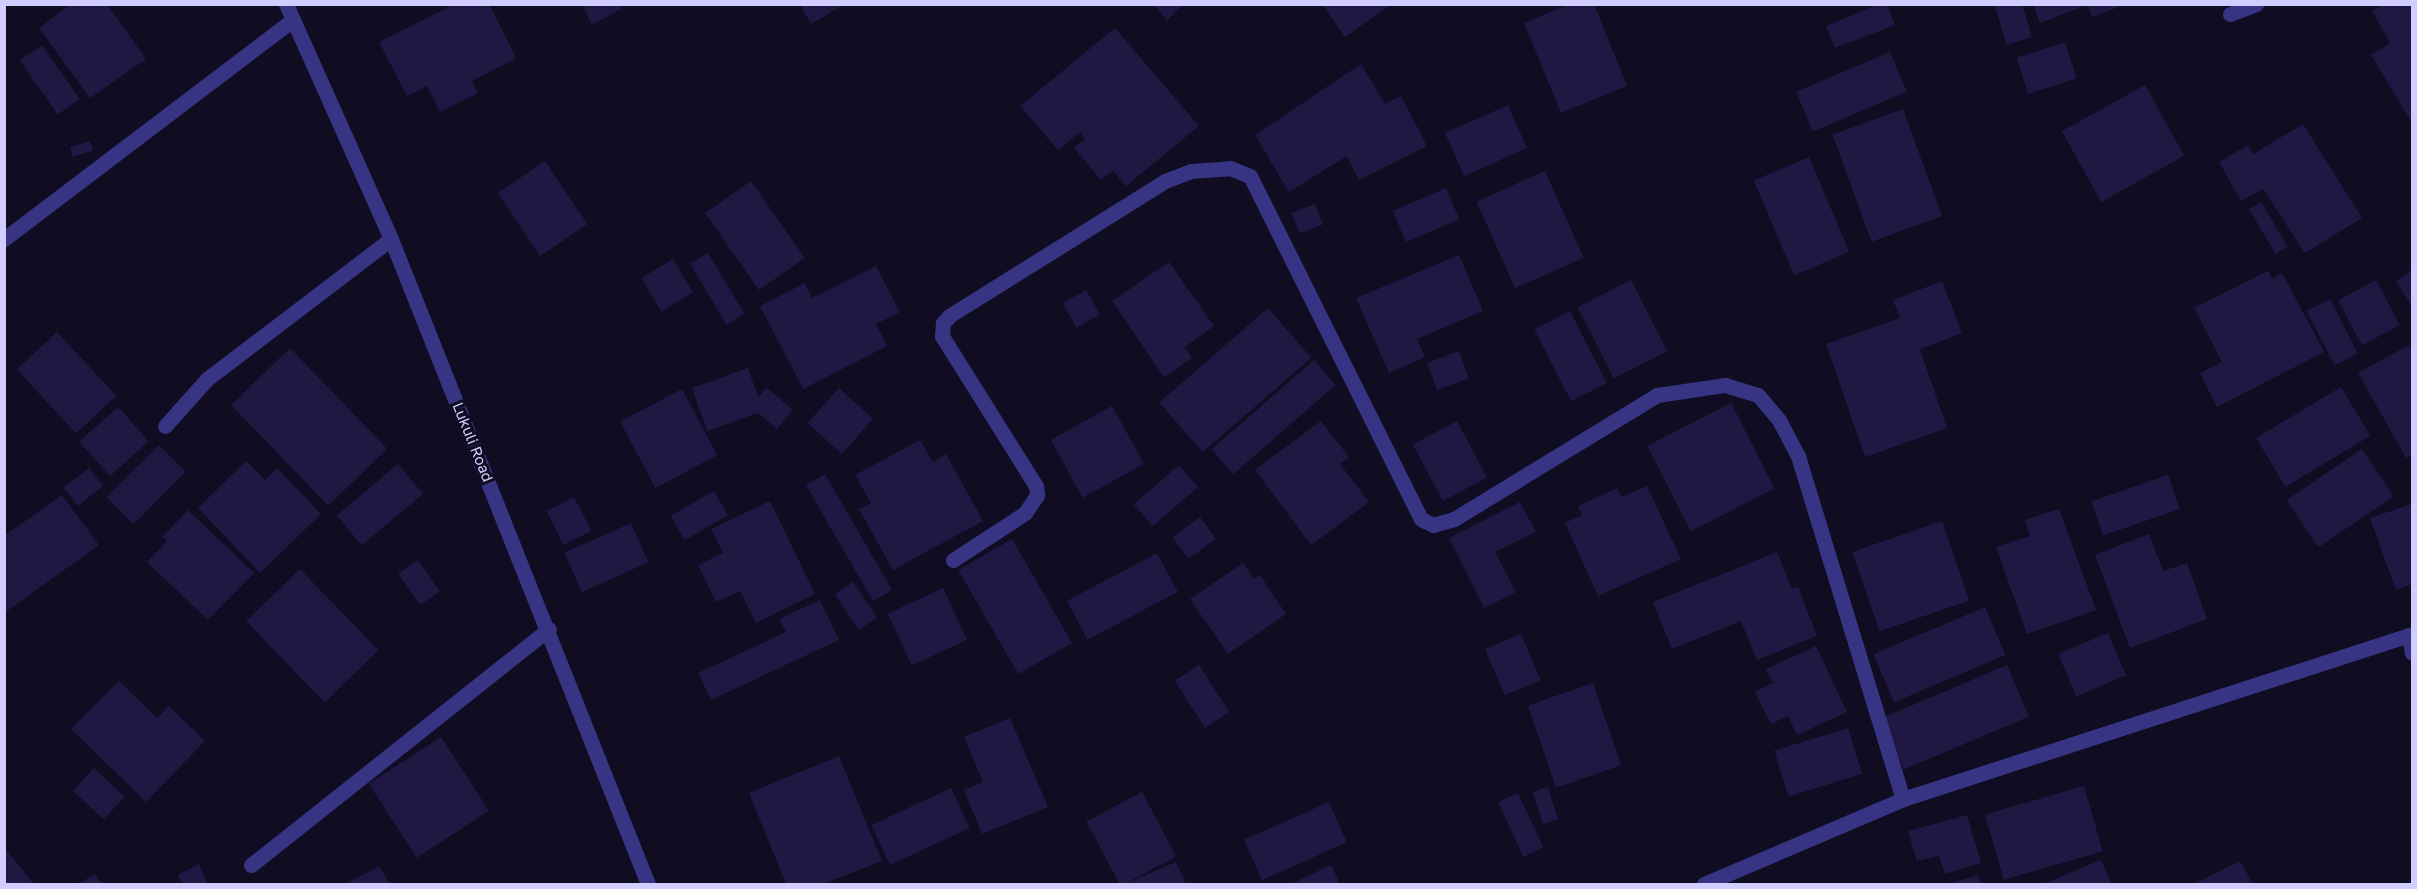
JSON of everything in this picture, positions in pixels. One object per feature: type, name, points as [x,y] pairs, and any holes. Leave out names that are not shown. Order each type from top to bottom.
[{"type":"street","name":"Lukuli Road","points":[[286,4],[391,239],[549,629],[648,885]]},
{"type":"street","points":[[2230,14],[2256,4]]},
{"type":"street","points":[[4,239],[293,20]]},
{"type":"street","points":[[952,560],[1025,513],[1037,495],[1036,486],[942,336],[943,323],[949,316],[1165,181],[1191,171],[1230,168],[1250,176],[1421,519],[1433,525],[1454,519],[1527,472],[1657,395],[1725,385],[1758,395],[1779,420],[1798,456],[1903,799]]},
{"type":"street","points":[[165,426],[207,379],[391,239]]},
{"type":"street","points":[[251,865],[549,629]]},
{"type":"street","points":[[1704,885],[1903,799],[2411,634],[2412,653]]},
{"type":"building","points":[[71,4],[107,4],[146,59],[90,98],[39,28]]},
{"type":"building","points":[[455,4],[489,4],[516,58],[472,81],[478,93],[440,112],[427,86],[407,96],[379,42]]},
{"type":"building","points":[[582,4],[619,4],[621,9],[592,25]]},
{"type":"building","points":[[800,4],[845,4],[811,24]]},
{"type":"building","points":[[1153,4],[1184,4],[1167,20]]},
{"type":"building","points":[[1322,4],[1392,4],[1345,37]]},
{"type":"building","points":[[1569,4],[1594,4],[1627,86],[1561,113],[1524,23]]},
{"type":"building","points":[[1879,4],[1887,4],[1895,25],[1835,48],[1826,26]]},
{"type":"building","points":[[2001,4],[2022,4],[2032,37],[2007,45],[1995,7]]},
{"type":"building","points":[[2033,4],[2124,5],[2092,17],[2087,5],[2040,23]]},
{"type":"building","points":[[2384,4],[2412,4],[2412,123],[2371,55],[2390,43],[2372,11]]},
{"type":"building","points":[[1115,28],[1199,126],[1126,186],[1113,171],[1101,180],[1074,148],[1085,139],[1080,132],[1058,150],[1020,106]]},
{"type":"building","points":[[2065,42],[2077,78],[2028,94],[2016,58]]},
{"type":"building","points":[[42,45],[80,99],[58,115],[20,60]]},
{"type":"building","points":[[1890,52],[1907,92],[1813,131],[1796,92]]},
{"type":"building","points":[[1361,64],[1385,104],[1401,96],[1427,146],[1359,180],[1347,156],[1289,192],[1255,135]]},
{"type":"building","points":[[2145,85],[2184,156],[2101,202],[2062,131]]},
{"type":"building","points":[[1508,105],[1527,148],[1464,176],[1445,133]]},
{"type":"building","points":[[1903,109],[1942,216],[1872,242],[1833,135]]},
{"type":"building","points":[[2303,124],[2362,218],[2305,253],[2263,189],[2241,201],[2219,162],[2248,145],[2253,154]]},
{"type":"building","points":[[90,141],[93,151],[73,157],[70,147]]},
{"type":"building","points":[[1809,157],[1849,252],[1794,275],[1754,180]]},
{"type":"building","points":[[545,161],[587,224],[540,256],[498,193]]},
{"type":"building","points":[[1545,171],[1584,258],[1515,288],[1476,202]]},
{"type":"building","points":[[751,181],[805,258],[759,290],[705,213]]},
{"type":"building","points":[[1446,188],[1459,219],[1406,242],[1393,211]]},
{"type":"building","points":[[2261,202],[2288,247],[2276,254],[2249,209]]},
{"type":"building","points":[[1315,204],[1323,225],[1300,233],[1292,213]]},
{"type":"building","points":[[708,253],[745,314],[727,325],[690,264]]},
{"type":"building","points":[[1459,255],[1483,311],[1417,339],[1425,357],[1389,373],[1356,298]]},
{"type":"building","points":[[673,259],[693,292],[661,311],[641,278]]},
{"type":"building","points":[[1169,262],[1214,326],[1185,347],[1192,358],[1164,377],[1112,301]]},
{"type":"building","points":[[876,266],[900,312],[876,324],[887,346],[803,389],[760,306],[805,283],[812,298]]},
{"type":"building","points":[[2412,270],[2412,307],[2396,281]]},
{"type":"building","points":[[2268,271],[2272,279],[2282,273],[2324,352],[2217,407],[2200,373],[2222,362],[2194,308]]},
{"type":"building","points":[[1631,280],[1667,351],[1614,379],[1578,307]]},
{"type":"building","points":[[2376,280],[2400,325],[2362,345],[2338,300]]},
{"type":"building","points":[[1942,281],[1962,333],[1920,349],[1947,428],[1865,457],[1826,344],[1900,318],[1893,300]]},
{"type":"building","points":[[1086,290],[1100,314],[1077,328],[1063,304]]},
{"type":"building","points":[[2330,299],[2358,353],[2335,365],[2307,311]]},
{"type":"building","points":[[1268,308],[1311,358],[1203,452],[1159,402]]},
{"type":"building","points":[[1570,311],[1607,383],[1571,401],[1534,329]]},
{"type":"building","points":[[57,332],[116,396],[76,433],[17,370]]},
{"type":"building","points":[[2409,345],[2412,351],[2412,454],[2406,458],[2358,373]]},
{"type":"building","points":[[290,348],[387,449],[328,506],[231,405]]},
{"type":"building","points":[[1459,351],[1469,378],[1437,390],[1427,363]]},
{"type":"building","points":[[1314,360],[1336,385],[1233,474],[1211,449]]},
{"type":"building","points":[[748,368],[758,397],[767,388],[793,410],[777,429],[758,413],[707,431],[692,388]]},
{"type":"building","points":[[2341,387],[2370,436],[2285,487],[2256,438]]},
{"type":"building","points":[[839,388],[873,419],[842,454],[808,423]]},
{"type":"building","points":[[682,389],[717,455],[655,488],[620,422]]},
{"type":"building","points":[[1731,403],[1775,489],[1691,531],[1647,446]]},
{"type":"building","points":[[1112,406],[1144,464],[1083,498],[1051,440]]},
{"type":"building","points":[[118,407],[149,441],[110,476],[79,442]]},
{"type":"building","points":[[1321,421],[1349,457],[1340,464],[1369,502],[1311,545],[1255,470]]},
{"type":"building","points":[[1457,421],[1487,478],[1443,501],[1413,444]]},
{"type":"building","points":[[920,440],[933,462],[946,454],[983,521],[893,570],[859,509],[871,503],[855,475]]},
{"type":"building","points":[[159,445],[186,472],[134,524],[107,497]]},
{"type":"building","points":[[2362,449],[2394,496],[2318,547],[2287,500]]},
{"type":"building","points":[[246,461],[265,480],[277,468],[321,514],[260,573],[198,508]]},
{"type":"building","points":[[398,464],[423,494],[362,545],[337,515]]},
{"type":"building","points":[[1179,465],[1198,487],[1153,526],[1134,504]]},
{"type":"building","points":[[89,468],[103,486],[78,506],[64,488]]},
{"type":"building","points":[[825,474],[892,590],[873,601],[806,485]]},
{"type":"building","points":[[2168,475],[2180,509],[2103,535],[2091,501]]},
{"type":"building","points":[[1647,486],[1681,559],[1598,596],[1565,523],[1582,515],[1578,506],[1617,488],[1622,497]]},
{"type":"building","points":[[714,491],[728,515],[685,540],[671,516]]},
{"type":"building","points":[[62,495],[99,545],[4,613],[4,536]]},
{"type":"building","points":[[574,497],[591,531],[564,545],[546,511]]},
{"type":"building","points":[[770,501],[815,594],[756,623],[740,591],[716,602],[698,565],[723,553],[711,529]]},
{"type":"building","points":[[1520,502],[1536,532],[1495,552],[1516,592],[1484,608],[1449,538]]},
{"type":"building","points":[[2412,504],[2412,584],[2396,590],[2370,518]]},
{"type":"building","points":[[2059,509],[2096,610],[2027,634],[1996,547],[2030,536],[2025,520]]},
{"type":"building","points":[[188,510],[254,573],[208,620],[147,562],[167,541],[162,537]]},
{"type":"building","points":[[1200,517],[1216,539],[1188,559],[1172,537]]},
{"type":"building","points":[[1942,521],[1969,600],[1880,631],[1852,552]]},
{"type":"building","points":[[631,523],[648,562],[582,592],[564,553]]},
{"type":"building","points":[[2149,534],[2163,571],[2187,563],[2207,619],[2130,648],[2095,555]]},
{"type":"building","points":[[1012,539],[1072,643],[1018,674],[958,570]]},
{"type":"building","points":[[1777,552],[1792,589],[1798,587],[1817,636],[1757,660],[1741,621],[1672,649],[1653,602]]},
{"type":"building","points":[[1157,553],[1178,592],[1088,640],[1067,601]]},
{"type":"building","points":[[418,560],[440,591],[420,605],[398,574]]},
{"type":"building","points":[[1243,563],[1254,579],[1260,575],[1286,614],[1228,654],[1190,599]]},
{"type":"building","points":[[300,569],[378,650],[325,702],[246,621]]},
{"type":"building","points":[[853,582],[877,618],[859,630],[835,594]]},
{"type":"building","points":[[943,588],[967,640],[912,665],[888,614]]},
{"type":"building","points":[[820,600],[839,640],[711,700],[698,673],[786,632],[779,619]]},
{"type":"building","points":[[1985,607],[2005,655],[1894,702],[1874,654]]},
{"type":"building","points":[[2108,633],[2126,675],[2076,696],[2058,654]]},
{"type":"building","points":[[1521,634],[1541,680],[1505,695],[1485,649]]},
{"type":"building","points":[[1816,646],[1847,712],[1797,735],[1788,716],[1771,724],[1755,692],[1773,683],[1766,669]]},
{"type":"building","points":[[1199,665],[1229,712],[1205,728],[1175,681]]},
{"type":"building","points":[[2007,665],[2029,717],[1904,770],[1882,718]]},
{"type":"building","points":[[119,681],[157,718],[169,706],[205,741],[146,802],[71,729]]},
{"type":"building","points":[[1593,683],[1621,765],[1556,788],[1528,705]]},
{"type":"building","points":[[1010,718],[1048,807],[982,834],[964,790],[983,782],[964,737]]},
{"type":"building","points":[[1848,728],[1862,774],[1788,796],[1774,751]]},
{"type":"building","points":[[441,737],[489,811],[417,858],[369,784]]},
{"type":"building","points":[[839,756],[882,861],[823,884],[786,884],[749,793]]},
{"type":"building","points":[[94,768],[125,797],[104,819],[73,791]]},
{"type":"building","points":[[2084,786],[2103,851],[2004,880],[1985,814]]},
{"type":"building","points":[[1548,787],[1558,820],[1543,824],[1533,792]]},
{"type":"building","points":[[951,788],[970,828],[890,865],[871,825]]},
{"type":"building","points":[[1142,792],[1176,856],[1124,884],[1120,884],[1086,822]]},
{"type":"building","points":[[1518,793],[1543,847],[1523,857],[1498,802]]},
{"type":"building","points":[[1329,802],[1347,842],[1262,880],[1244,840]]},
{"type":"building","points":[[1967,815],[1981,863],[1945,874],[1939,856],[1917,861],[1908,831]]},
{"type":"building","points":[[4,847],[34,884],[4,884]]},
{"type":"building","points":[[2101,860],[2112,884],[2043,884]]},
{"type":"building","points":[[2240,861],[2253,884],[2194,884]]},
{"type":"building","points":[[1176,862],[1186,884],[1125,884]]},
{"type":"building","points":[[199,864],[208,884],[182,884],[178,875]]},
{"type":"building","points":[[1331,865],[1340,884],[1291,884]]},
{"type":"building","points":[[379,866],[390,884],[346,884]]},
{"type":"building","points":[[95,874],[102,884],[78,884]]},
{"type":"building","points":[[1978,875],[1981,884],[1948,884]]}]
